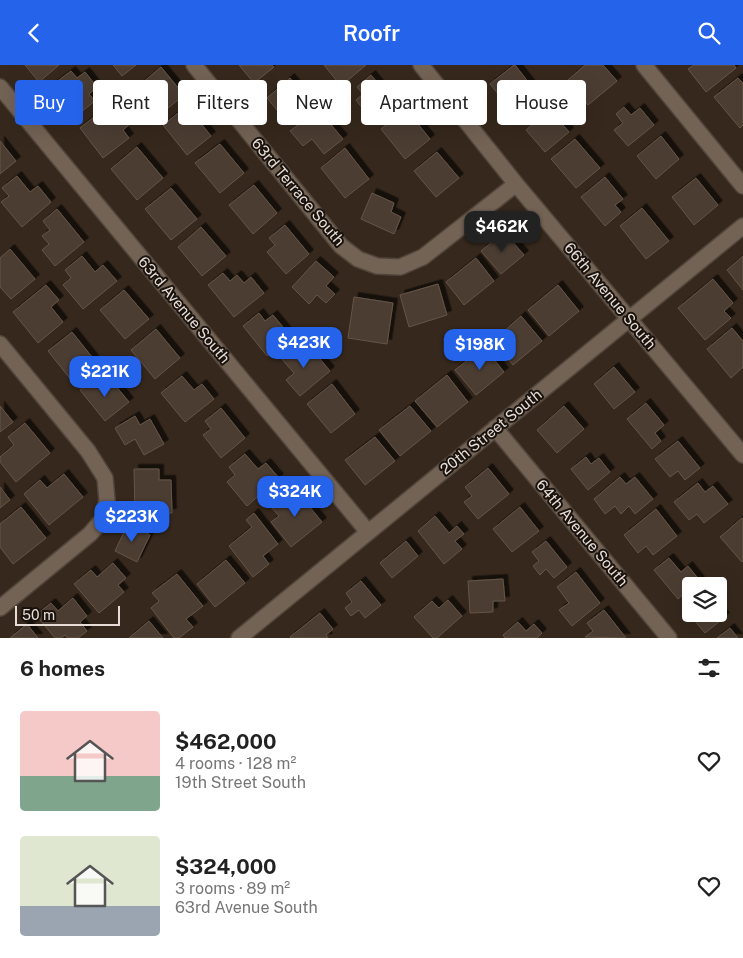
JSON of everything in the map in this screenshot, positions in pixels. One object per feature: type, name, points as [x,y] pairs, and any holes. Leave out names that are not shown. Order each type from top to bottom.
[{"type":"street","name":"63rd Terrace South","points":[[194,65],[341,246],[358,259],[377,266],[400,267],[423,257],[516,184]]},
{"type":"street","name":"66th Avenue South","points":[[421,65],[516,184],[743,455]]},
{"type":"street","points":[[644,65],[743,186]]},
{"type":"street","name":"63rd Avenue South","points":[[0,87],[368,532]]},
{"type":"street","name":"20th Street South","points":[[239,638],[743,226]]},
{"type":"street","points":[[0,345],[88,451],[105,478],[108,500],[103,519],[90,534],[2,601]]},
{"type":"street","name":"64th Avenue South","points":[[495,428],[670,638]]},
{"type":"building","points":[[25,65],[59,65],[41,80],[37,80]]},
{"type":"building","points":[[113,65],[136,65],[122,76]]},
{"type":"building","points":[[239,65],[272,65],[274,67],[258,80],[252,80]]},
{"type":"building","points":[[324,65],[366,65],[348,80],[336,80]]},
{"type":"building","points":[[514,65],[527,80],[497,80],[497,93],[490,84]]},
{"type":"building","points":[[585,65],[603,65],[617,81],[588,105],[586,102],[586,80],[568,80]]},
{"type":"building","points":[[694,65],[734,65],[736,68],[706,92],[688,69]]},
{"type":"building","points":[[161,67],[178,88],[178,100],[168,108],[168,80],[146,80]]},
{"type":"building","points":[[71,71],[77,78],[85,72],[93,82],[93,90],[89,94],[93,99],[93,103],[83,110],[83,80],[59,80]]},
{"type":"building","points":[[371,75],[375,80],[365,80]]},
{"type":"building","points":[[738,78],[743,83],[743,125],[740,128],[714,97]]},
{"type":"building","points":[[361,84],[361,92],[357,87]]},
{"type":"building","points":[[277,89],[277,110],[267,98]]},
{"type":"building","points":[[361,96],[361,106],[356,100]]},
{"type":"building","points":[[624,107],[631,115],[640,108],[654,125],[628,146],[614,130],[623,123],[616,114]]},
{"type":"building","points":[[178,113],[178,125],[202,125],[211,136],[187,155],[163,125],[168,125],[168,121]]},
{"type":"building","points":[[93,118],[93,125],[129,125],[123,130],[129,138],[103,158],[80,128]]},
{"type":"building","points":[[298,125],[331,125],[343,139],[324,154],[312,139],[303,146],[290,131]]},
{"type":"building","points":[[386,125],[419,125],[430,139],[405,159],[381,129]]},
{"type":"building","points":[[532,125],[563,125],[569,132],[545,152],[526,130]]},
{"type":"building","points":[[661,136],[679,159],[656,179],[637,156]]},
{"type":"building","points":[[575,139],[600,168],[576,188],[551,159]]},
{"type":"building","points":[[0,141],[16,161],[0,174]]},
{"type":"building","points":[[220,144],[244,173],[220,193],[195,163]]},
{"type":"building","points":[[137,147],[163,178],[137,200],[111,169]]},
{"type":"building","points":[[345,148],[369,179],[345,198],[321,168]]},
{"type":"building","points":[[437,152],[459,178],[436,197],[414,171]]},
{"type":"building","points":[[17,176],[30,192],[38,186],[51,202],[22,227],[1,202],[9,196],[2,188]]},
{"type":"building","points":[[605,177],[623,199],[615,205],[621,212],[605,226],[581,197]]},
{"type":"building","points":[[696,178],[718,205],[694,225],[672,197]]},
{"type":"building","points":[[254,185],[277,213],[253,234],[229,205]]},
{"type":"building","points":[[171,188],[197,219],[171,240],[145,209]]},
{"type":"building","points":[[372,193],[394,203],[391,212],[401,217],[394,234],[361,219]]},
{"type":"building","points":[[642,208],[669,241],[646,259],[620,226]]},
{"type":"building","points":[[57,209],[84,242],[55,266],[42,250],[49,244],[42,236],[50,230],[43,221]]},
{"type":"building","points":[[285,225],[309,254],[286,274],[267,252],[275,245],[269,238]]},
{"type":"building","points":[[201,227],[226,256],[202,276],[178,247]]},
{"type":"building","points":[[504,232],[524,255],[501,274],[481,251]]},
{"type":"building","points":[[10,249],[35,279],[11,299],[0,287],[0,258]]},
{"type":"building","points":[[82,256],[95,272],[103,265],[117,281],[83,309],[63,285],[71,278],[65,270]]},
{"type":"building","points":[[743,256],[743,290],[727,270]]},
{"type":"building","points":[[476,258],[494,281],[464,305],[446,282]]},
{"type":"building","points":[[316,261],[334,277],[326,286],[335,294],[326,303],[317,295],[309,304],[292,287]]},
{"type":"building","points":[[223,273],[230,281],[237,275],[244,283],[251,277],[264,293],[234,317],[208,285]]},
{"type":"building","points":[[713,279],[733,303],[724,311],[731,318],[705,340],[678,308]]},
{"type":"building","points":[[438,284],[447,315],[409,327],[400,295]]},
{"type":"building","points":[[46,285],[59,300],[51,307],[63,322],[38,343],[13,312]]},
{"type":"building","points":[[558,285],[579,311],[549,336],[528,310]]},
{"type":"building","points":[[124,290],[149,319],[125,339],[100,310]]},
{"type":"building","points":[[354,297],[393,303],[387,344],[348,338]]},
{"type":"building","points":[[259,313],[265,321],[273,315],[291,337],[267,356],[243,326]]},
{"type":"building","points":[[521,316],[542,341],[513,365],[493,341]]},
{"type":"building","points":[[732,328],[743,341],[743,367],[731,378],[707,349]]},
{"type":"building","points":[[156,329],[180,358],[155,379],[131,350]]},
{"type":"building","points":[[72,332],[96,362],[72,381],[48,351]]},
{"type":"building","points":[[295,345],[302,353],[310,347],[330,371],[300,396],[286,380],[294,373],[280,357]]},
{"type":"building","points":[[484,347],[504,372],[476,395],[455,370]]},
{"type":"building","points":[[614,367],[635,392],[614,409],[594,384]]},
{"type":"building","points":[[447,375],[468,402],[437,427],[415,401]]},
{"type":"building","points":[[182,376],[194,390],[202,384],[214,399],[185,422],[161,393]]},
{"type":"building","points":[[96,377],[102,385],[110,379],[129,402],[105,421],[80,390]]},
{"type":"building","points":[[332,384],[355,414],[331,433],[307,404]]},
{"type":"building","points":[[646,403],[664,425],[655,433],[661,441],[652,449],[627,419]]},
{"type":"building","points":[[0,406],[13,422],[0,432]]},
{"type":"building","points":[[410,406],[431,431],[400,456],[379,430]]},
{"type":"building","points":[[564,406],[584,429],[557,453],[537,430]]},
{"type":"building","points":[[221,408],[245,438],[221,458],[203,435],[211,429],[205,421]]},
{"type":"building","points":[[135,416],[140,425],[150,419],[164,444],[144,455],[135,439],[125,445],[115,428]]},
{"type":"building","points":[[25,423],[50,453],[16,482],[0,462],[0,457],[14,445],[8,437]]},
{"type":"building","points":[[375,437],[395,461],[365,485],[345,460]]},
{"type":"building","points":[[678,441],[700,468],[685,480],[678,471],[670,477],[655,459]]},
{"type":"building","points":[[245,454],[258,469],[266,463],[279,478],[247,506],[227,482],[235,475],[229,467]]},
{"type":"building","points":[[586,457],[591,464],[599,458],[610,472],[588,490],[571,469]]},
{"type":"building","points":[[488,468],[509,494],[478,519],[464,502],[472,496],[465,487]]},
{"type":"building","points":[[134,469],[159,469],[159,480],[171,480],[172,513],[135,514]]},
{"type":"building","points":[[64,474],[83,497],[49,525],[24,494],[40,480],[47,488]]},
{"type":"building","points":[[620,477],[626,484],[635,477],[653,499],[635,514],[629,506],[621,514],[615,506],[605,514],[594,499]]},
{"type":"building","points":[[698,483],[705,492],[713,486],[728,504],[704,523],[697,514],[689,520],[674,502]]},
{"type":"building","points":[[0,487],[10,500],[0,508]]},
{"type":"building","points":[[295,489],[322,522],[291,547],[271,522],[279,516],[272,508]]},
{"type":"building","points":[[21,507],[46,538],[13,564],[0,547],[0,524]]},
{"type":"building","points":[[520,507],[539,531],[512,552],[493,529]]},
{"type":"building","points":[[656,509],[677,536],[653,555],[646,546],[638,553],[624,535]]},
{"type":"building","points":[[254,513],[278,544],[263,556],[269,564],[253,577],[229,546],[252,527],[246,520]]},
{"type":"building","points":[[435,516],[449,533],[457,526],[464,534],[455,541],[462,549],[444,564],[418,531]]},
{"type":"building","points":[[742,518],[743,561],[742,562],[720,537]]},
{"type":"building","points":[[128,524],[150,535],[137,562],[115,551]]},
{"type":"building","points":[[406,541],[418,556],[392,578],[380,563]]},
{"type":"building","points":[[546,541],[567,567],[554,578],[546,569],[540,575],[533,566],[539,561],[532,552]]},
{"type":"building","points":[[669,558],[681,572],[688,566],[697,577],[682,577],[682,596],[678,599],[654,570]]},
{"type":"building","points":[[226,560],[245,583],[215,607],[197,584]]},
{"type":"building","points":[[113,563],[126,578],[118,585],[124,592],[99,613],[74,584],[91,570],[97,577]]},
{"type":"building","points":[[576,572],[600,603],[572,626],[559,610],[569,603],[557,587]]},
{"type":"building","points":[[177,574],[203,606],[186,619],[193,627],[179,638],[174,638],[151,608],[159,601],[152,593]]},
{"type":"building","points":[[503,579],[505,601],[493,601],[493,612],[470,613],[468,581]]},
{"type":"building","points":[[361,581],[381,605],[365,618],[359,610],[351,616],[345,608],[352,602],[346,593]]},
{"type":"building","points":[[73,598],[87,616],[80,622],[87,631],[78,638],[68,638],[65,635],[61,638],[55,638],[36,615],[51,603],[58,611]]},
{"type":"building","points":[[448,600],[462,616],[437,638],[433,638],[414,617],[432,601],[439,608]]},
{"type":"building","points":[[604,610],[626,638],[585,637],[593,631],[587,623]]},
{"type":"building","points":[[320,613],[333,629],[326,635],[328,638],[290,637]]},
{"type":"building","points":[[149,621],[163,638],[129,638]]},
{"type":"building","points":[[518,622],[526,631],[534,624],[542,633],[537,638],[505,638],[503,635]]},
{"type":"building","points":[[696,622],[719,622],[705,633]]},
{"type":"building","points":[[27,624],[38,638],[10,638]]},
{"type":"building","points":[[730,628],[738,638],[717,638]]}]
